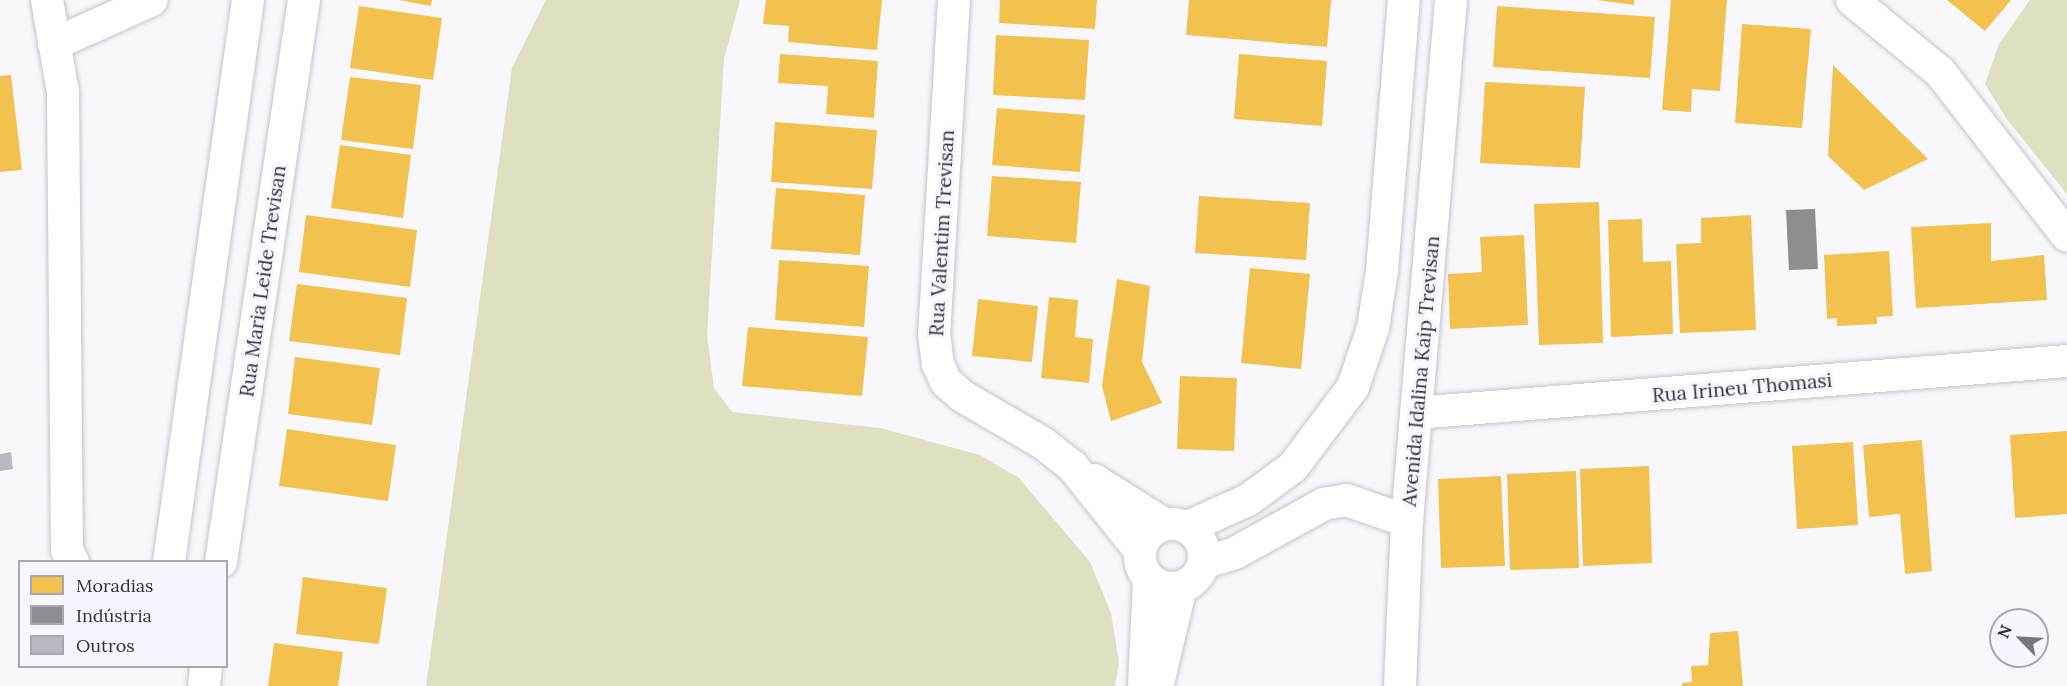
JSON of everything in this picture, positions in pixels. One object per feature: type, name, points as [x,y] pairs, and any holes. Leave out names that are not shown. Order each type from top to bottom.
[{"type":"street","points":[[47,0],[63,93],[67,550],[72,560]]},
{"type":"street","points":[[54,44],[152,0]]},
{"type":"street","points":[[169,560],[248,0]]},
{"type":"street","name":"Rua Maria Leide Trevisan","points":[[221,560],[304,0]]},
{"type":"street","name":"Rua Valentim Trevisan","points":[[954,0],[934,333],[938,364],[946,382],[962,396],[1044,444],[1073,467],[1176,525]]},
{"type":"street","points":[[1176,525],[1198,536],[1204,549],[1203,563],[1198,575],[1181,587],[1164,588],[1149,580],[1141,567],[1140,551],[1145,536],[1176,525],[1248,500],[1293,467],[1353,387],[1373,328],[1382,271],[1404,0]]},
{"type":"street","name":"Avenida Idalina Kaip Trevisan","points":[[1203,563],[1235,553],[1324,504],[1346,500],[1407,520],[1451,0]]},
{"type":"street","points":[[1852,0],[1940,72],[2067,236]]},
{"type":"street","name":"Rua Irineu Thomasi","points":[[1416,413],[2067,361]]},
{"type":"street","name":"Rua Valentim Trevisan","points":[[1073,467],[1140,551]]},
{"type":"street","points":[[1400,686],[1407,520]]},
{"type":"street","points":[[1144,686],[1149,580]]},
{"type":"street","points":[[1157,686],[1181,587]]},
{"type":"street","points":[[204,686],[206,668]]},
{"type":"green space","points":[[546,0],[740,0],[724,59],[707,335],[714,388],[732,412],[880,428],[980,455],[1019,478],[1090,562],[1111,613],[1119,663],[1115,686],[426,686],[512,68]]},
{"type":"green space","points":[[2030,0],[2067,0],[2067,194],[2006,118],[1985,84],[1999,44]]},
{"type":"building: Moradias","points":[[399,0],[432,0],[431,6]]},
{"type":"building: Moradias","points":[[766,0],[882,0],[877,50],[788,42],[789,26],[763,24]]},
{"type":"building: Moradias","points":[[1000,0],[1097,0],[1095,29],[999,23]]},
{"type":"building: Moradias","points":[[1189,0],[1331,0],[1327,47],[1186,35]]},
{"type":"building: Moradias","points":[[1597,0],[1634,0],[1634,5]]},
{"type":"building: Moradias","points":[[1671,0],[1727,0],[1720,91],[1692,89],[1691,112],[1662,110]]},
{"type":"building: Moradias","points":[[1947,0],[2011,0],[1985,31]]},
{"type":"building: Moradias","points":[[359,6],[442,18],[433,80],[350,68]]},
{"type":"building: Moradias","points":[[1497,6],[1655,17],[1650,78],[1493,67]]},
{"type":"building: Moradias","points":[[1742,24],[1811,29],[1802,128],[1735,123]]},
{"type":"building: Moradias","points":[[996,35],[1089,40],[1085,100],[993,95]]},
{"type":"building: Moradias","points":[[780,54],[878,61],[874,118],[826,114],[828,86],[778,83]]},
{"type":"building: Moradias","points":[[1239,54],[1327,61],[1322,126],[1234,119]]},
{"type":"building: Moradias","points":[[1833,65],[1928,159],[1864,190],[1828,156]]},
{"type":"building: Moradias","points":[[11,75],[22,170],[0,172],[0,76]]},
{"type":"building: Moradias","points":[[350,77],[421,85],[413,149],[341,140]]},
{"type":"building: Moradias","points":[[1485,82],[1585,87],[1580,168],[1480,163]]},
{"type":"building: Moradias","points":[[997,108],[1085,115],[1080,172],[992,165]]},
{"type":"building: Moradias","points":[[775,122],[877,130],[872,189],[771,182]]},
{"type":"building: Moradias","points":[[340,145],[411,155],[403,218],[331,208]]},
{"type":"building: Moradias","points":[[992,176],[1081,182],[1076,243],[987,236]]},
{"type":"building: Moradias","points":[[776,188],[865,195],[860,255],[771,249]]},
{"type":"building: Moradias","points":[[1199,196],[1310,203],[1306,260],[1195,253]]},
{"type":"building: Moradias","points":[[1599,202],[1603,343],[1539,345],[1534,204]]},
{"type":"building: Moradias","points":[[306,215],[417,230],[410,287],[299,272]]},
{"type":"building: Moradias","points":[[1751,215],[1756,330],[1680,333],[1676,244],[1701,243],[1701,218]]},
{"type":"building: Moradias","points":[[1642,219],[1643,262],[1671,261],[1673,334],[1611,337],[1608,220]]},
{"type":"building: Moradias","points":[[1991,223],[1991,261],[2044,255],[2047,300],[1916,308],[1911,227]]},
{"type":"building: Moradias","points":[[1524,235],[1528,325],[1450,329],[1448,274],[1482,272],[1480,237]]},
{"type":"building: Moradias","points":[[1889,251],[1893,316],[1877,317],[1877,324],[1837,326],[1837,318],[1827,319],[1824,255]]},
{"type":"building: Moradias","points":[[779,260],[869,266],[864,327],[775,320]]},
{"type":"building: Moradias","points":[[1250,268],[1310,274],[1301,369],[1241,363]]},
{"type":"building: Moradias","points":[[1117,279],[1150,286],[1142,362],[1162,403],[1111,421],[1102,386]]},
{"type":"building: Moradias","points":[[297,284],[407,298],[400,355],[289,341]]},
{"type":"building: Moradias","points":[[1049,297],[1078,300],[1075,337],[1093,339],[1089,383],[1041,378]]},
{"type":"building: Moradias","points":[[978,299],[1038,306],[1032,362],[972,356]]},
{"type":"building: Moradias","points":[[748,327],[868,337],[862,396],[742,386]]},
{"type":"building: Moradias","points":[[295,357],[380,368],[372,425],[288,414]]},
{"type":"building: Moradias","points":[[1180,376],[1237,378],[1234,451],[1177,449]]},
{"type":"building: Moradias","points":[[287,429],[396,445],[388,501],[279,486]]},
{"type":"building: Moradias","points":[[2067,431],[2067,514],[2015,518],[2010,435]]},
{"type":"building: Moradias","points":[[1922,440],[1932,571],[1905,574],[1900,514],[1869,517],[1863,445]]},
{"type":"building: Moradias","points":[[1853,442],[1858,525],[1797,529],[1792,446]]},
{"type":"building: Moradias","points":[[1649,466],[1652,563],[1583,566],[1580,469]]},
{"type":"building: Moradias","points":[[1576,471],[1579,568],[1510,570],[1507,474]]},
{"type":"building: Moradias","points":[[1501,476],[1505,566],[1441,568],[1438,479]]},
{"type":"building: Moradias","points":[[303,577],[387,588],[379,644],[296,634]]},
{"type":"building: Moradias","points":[[1738,631],[1743,686],[1682,686],[1682,683],[1692,682],[1691,666],[1708,665],[1710,633]]},
{"type":"building: Moradias","points":[[274,643],[343,652],[338,686],[268,686]]},
{"type":"building: Indústria","points":[[1815,209],[1818,269],[1789,270],[1786,210]]},
{"type":"building: Outros","points":[[11,452],[13,469],[0,471],[0,454]]}]
